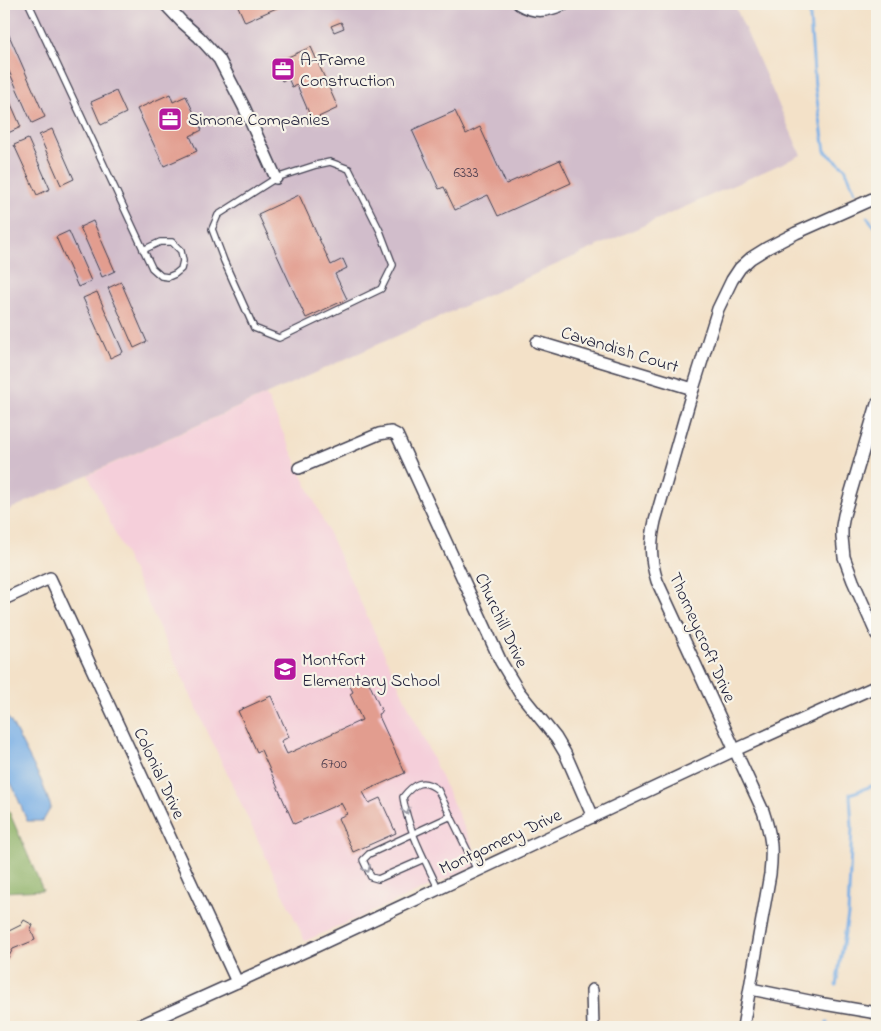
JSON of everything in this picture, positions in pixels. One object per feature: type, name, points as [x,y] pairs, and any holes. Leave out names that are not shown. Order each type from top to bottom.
[{"type":"street","points":[[165,4],[219,58],[244,106],[276,178]]},
{"type":"street","points":[[519,4],[526,8],[541,11],[565,4]]},
{"type":"street","name":"Thorneycroft Drive","points":[[743,1027],[770,874],[772,844],[762,811],[657,581],[652,564],[651,545],[654,520],[718,309],[740,268],[767,248],[877,197]]},
{"type":"street","name":"Cavandish Court","points":[[537,342],[693,389]]},
{"type":"street","points":[[877,404],[842,526],[844,557],[877,635]]},
{"type":"street","name":"Churchill Drive","points":[[299,468],[379,434],[391,432],[399,438],[501,662],[519,692],[556,738],[565,753],[593,818]]},
{"type":"street","name":"Colonial Drive","points":[[4,599],[50,578],[237,982]]},
{"type":"street","name":"Montgomery Drive","points":[[137,1027],[317,946],[735,750],[877,686]]},
{"type":"street","points":[[750,989],[877,1013]]},
{"type":"street","points":[[592,990],[593,1027]]},
{"type":"lane","points":[[29,4],[143,250],[152,268],[161,276],[168,277],[181,270],[183,262],[181,251],[172,242],[160,242],[143,250]]},
{"type":"lane","points":[[330,162],[349,169],[380,231],[393,265],[381,289],[279,338],[254,328],[212,229],[218,215],[276,178],[330,162]]},
{"type":"lane","points":[[438,888],[412,834],[403,797],[409,788],[422,782],[431,784],[438,790],[477,870]]},
{"type":"lane","points":[[424,859],[378,879],[371,877],[363,860],[369,854],[451,816]]},
{"type":"shaded area","points":[[4,4],[734,4],[801,155],[4,512]]},
{"type":"shaded area","name":"Montfort Elementary School","points":[[266,395],[481,864],[305,941],[88,475]]},
{"type":"green space","points":[[4,800],[43,890],[4,892]]},
{"type":"water","points":[[4,713],[11,722],[41,780],[51,807],[43,821],[27,821],[4,770]]},
{"type":"building","points":[[237,4],[280,4],[281,6],[245,22]]},
{"type":"building","points":[[341,22],[344,28],[334,32],[331,26]]},
{"type":"building","points":[[8,33],[45,117],[32,123],[4,60],[4,35]]},
{"type":"building","points":[[311,47],[338,108],[312,120],[297,85],[292,87],[288,78],[282,81],[274,63]]},
{"type":"building","points":[[4,88],[21,127],[8,133],[4,124]]},
{"type":"building","points":[[116,91],[126,113],[101,125],[91,102]]},
{"type":"building","name":"Simone Companies","points":[[170,94],[173,102],[186,96],[202,130],[190,136],[197,151],[164,166],[137,109]]},
{"type":"building","points":[[455,111],[466,134],[480,127],[506,184],[560,160],[571,183],[498,216],[488,195],[455,210],[444,187],[439,189],[412,130]]},
{"type":"building","points":[[52,129],[74,179],[61,185],[39,135]]},
{"type":"building","points":[[28,139],[50,189],[37,195],[14,145]]},
{"type":"building","points":[[299,195],[331,265],[343,259],[347,268],[335,274],[347,299],[306,318],[258,214]]},
{"type":"building","points":[[93,221],[115,271],[102,277],[80,227]]},
{"type":"building","points":[[69,231],[91,281],[78,287],[56,237]]},
{"type":"building","points":[[121,282],[147,342],[134,348],[108,288]]},
{"type":"building","points":[[97,292],[123,352],[110,358],[83,298]]},
{"type":"building","points":[[366,676],[382,712],[378,714],[405,773],[363,792],[369,803],[380,798],[396,833],[353,852],[338,818],[347,814],[341,803],[294,824],[261,750],[257,752],[238,711],[271,696],[289,737],[281,741],[287,754],[362,720],[350,694],[353,692],[349,684]]},
{"type":"building","points":[[24,920],[33,925],[31,930],[35,940],[13,949],[4,965],[4,928],[9,931],[21,925]]},
{"type":"waterway","points":[[809,4],[815,87],[825,151],[845,168],[855,192]]},
{"type":"waterway","points":[[867,217],[877,229]]},
{"type":"waterway","points":[[836,985],[848,915],[852,827],[850,794],[877,784]]},
{"type":"waterway","points":[[826,1027],[827,1022]]},
{"type":"place","name":"A-Frame Construction","points":[[283,69]]},
{"type":"place","name":"Simone Companies","points":[[170,119]]},
{"type":"place","name":"Montfort Elementary School","points":[[285,669]]}]
